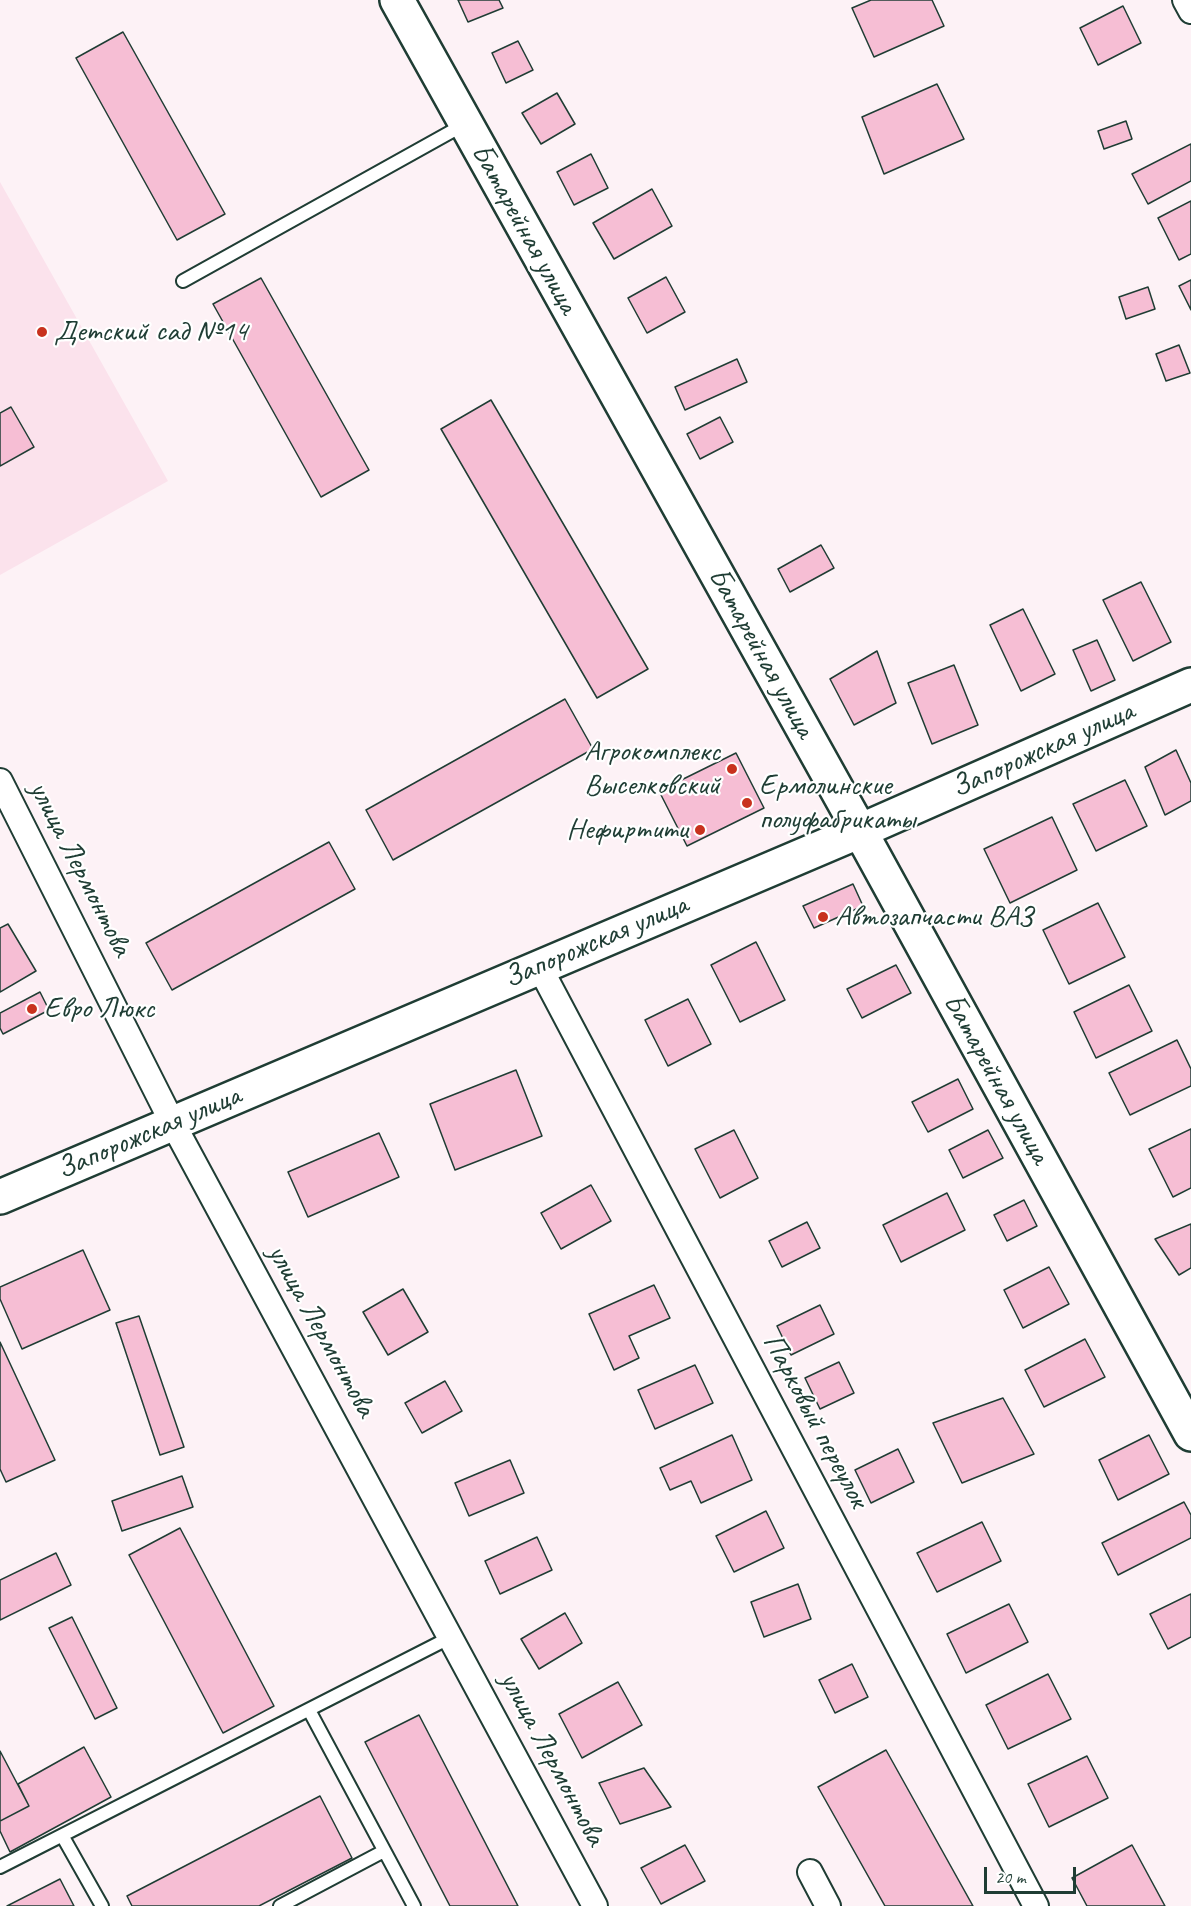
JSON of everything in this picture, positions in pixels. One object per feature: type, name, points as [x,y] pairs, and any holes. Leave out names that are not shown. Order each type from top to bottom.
[{"type":"street","name":"Батарейная улица","points":[[397,0],[860,831],[1191,1434]]},
{"type":"street","points":[[1185,0],[1191,12]]},
{"type":"street","name":"Запорожская улица","points":[[0,1197],[860,831],[1191,684]]},
{"type":"street","name":"улица Лермонтова","points":[[0,782],[172,1122],[595,1906]]},
{"type":"street","name":"Парковый переулок","points":[[539,966],[1036,1906]]},
{"type":"street","points":[[810,1872],[828,1906]]},
{"type":"lane","points":[[183,281],[466,124]]},
{"type":"lane","points":[[0,1867],[63,1837],[451,1637]]},
{"type":"lane","points":[[309,1710],[414,1906]]},
{"type":"lane","points":[[63,1837],[102,1906]]},
{"type":"lane","points":[[280,1906],[384,1851]]},
{"type":"shaded area","name":"Детский сад №14","points":[[0,182],[168,481],[0,575]]},
{"type":"building","points":[[458,0],[499,0],[503,8],[468,22]]},
{"type":"building","points":[[871,0],[932,0],[944,26],[874,57],[852,8]]},
{"type":"building","points":[[1123,6],[1141,43],[1098,65],[1080,28]]},
{"type":"building","points":[[123,32],[225,214],[177,240],[76,58]]},
{"type":"building","points":[[518,41],[533,70],[506,83],[492,53]]},
{"type":"building","points":[[937,84],[964,139],[884,174],[862,117]]},
{"type":"building","points":[[557,93],[575,124],[541,144],[522,113]]},
{"type":"building","points":[[1126,121],[1132,139],[1104,149],[1098,131]]},
{"type":"building","points":[[1191,144],[1191,181],[1148,204],[1132,174]]},
{"type":"building","points":[[591,154],[608,188],[574,205],[557,172]]},
{"type":"building","points":[[652,189],[672,226],[614,259],[593,223]]},
{"type":"building","points":[[1191,201],[1191,254],[1179,260],[1158,218]]},
{"type":"building","points":[[666,277],[685,312],[647,333],[628,298]]},
{"type":"building","points":[[261,278],[369,470],[321,497],[213,304]]},
{"type":"building","points":[[1191,280],[1191,310],[1179,286]]},
{"type":"building","points":[[1148,287],[1155,309],[1126,319],[1119,297]]},
{"type":"building","points":[[1179,345],[1190,373],[1166,381],[1156,354]]},
{"type":"building","points":[[737,359],[747,382],[685,410],[675,387]]},
{"type":"building","points":[[491,400],[648,669],[597,698],[441,429]]},
{"type":"building","points":[[11,407],[34,447],[0,466],[0,413]]},
{"type":"building","points":[[720,417],[733,442],[700,459],[687,434]]},
{"type":"building","points":[[821,545],[834,568],[790,592],[778,569]]},
{"type":"building","points":[[1141,582],[1171,642],[1133,661],[1103,600]]},
{"type":"building","points":[[1023,609],[1055,674],[1021,691],[990,625]]},
{"type":"building","points":[[1097,640],[1115,680],[1091,691],[1073,650]]},
{"type":"building","points":[[877,651],[896,703],[854,725],[830,679]]},
{"type":"building","points":[[954,665],[978,725],[932,744],[908,683]]},
{"type":"building","points":[[565,699],[593,749],[393,860],[366,810]]},
{"type":"building","points":[[1176,750],[1191,783],[1191,801],[1165,815],[1145,767]]},
{"type":"building","points":[[736,753],[764,808],[687,846],[659,791]]},
{"type":"building","points":[[1125,780],[1147,826],[1096,851],[1073,804]]},
{"type":"building","points":[[1052,817],[1077,870],[1010,903],[984,849]]},
{"type":"building","points":[[329,842],[355,889],[172,990],[146,943]]},
{"type":"building","name":"Автозапчасти ВАЗ","points":[[853,884],[863,906],[814,928],[803,906]]},
{"type":"building","points":[[1098,903],[1125,957],[1069,984],[1043,930]]},
{"type":"building","points":[[8,924],[36,971],[0,992],[0,928]]},
{"type":"building","points":[[756,942],[785,1000],[740,1022],[711,965]]},
{"type":"building","points":[[896,965],[911,993],[862,1018],[847,989]]},
{"type":"building","points":[[1129,985],[1152,1031],[1096,1058],[1074,1012]]},
{"type":"building","points":[[40,992],[49,1010],[3,1034],[0,1028],[0,1013]]},
{"type":"building","points":[[688,999],[711,1044],[668,1066],[645,1020]]},
{"type":"building","points":[[1177,1040],[1191,1069],[1191,1086],[1130,1115],[1109,1073]]},
{"type":"building","points":[[516,1070],[542,1136],[455,1170],[430,1104]]},
{"type":"building","points":[[958,1079],[973,1109],[928,1132],[912,1102]]},
{"type":"building","points":[[1191,1129],[1191,1188],[1173,1197],[1149,1149]]},
{"type":"building","points":[[734,1130],[758,1178],[720,1198],[695,1149]]},
{"type":"building","points":[[988,1130],[1003,1158],[963,1178],[949,1150]]},
{"type":"building","points":[[379,1133],[399,1177],[308,1217],[288,1172]]},
{"type":"building","points":[[591,1185],[611,1221],[561,1249],[541,1213]]},
{"type":"building","points":[[947,1193],[965,1230],[901,1262],[883,1225]]},
{"type":"building","points":[[1024,1200],[1037,1226],[1007,1241],[994,1215]]},
{"type":"building","points":[[807,1222],[820,1248],[782,1267],[769,1241]]},
{"type":"building","points":[[1191,1224],[1191,1268],[1179,1275],[1155,1239]]},
{"type":"building","points":[[83,1250],[110,1310],[22,1349],[0,1299],[0,1287]]},
{"type":"building","points":[[1049,1267],[1069,1304],[1023,1328],[1004,1290]]},
{"type":"building","points":[[654,1285],[670,1318],[629,1336],[639,1358],[614,1370],[589,1314]]},
{"type":"building","points":[[403,1289],[428,1332],[388,1355],[363,1312]]},
{"type":"building","points":[[820,1305],[834,1334],[791,1355],[777,1326]]},
{"type":"building","points":[[139,1316],[184,1447],[160,1455],[116,1323]]},
{"type":"building","points":[[1085,1339],[1105,1377],[1044,1407],[1025,1370]]},
{"type":"building","points":[[0,1342],[55,1460],[6,1482],[0,1469]]},
{"type":"building","points":[[839,1362],[854,1393],[820,1409],[805,1378]]},
{"type":"building","points":[[695,1365],[713,1403],[655,1429],[638,1390]]},
{"type":"building","points":[[445,1381],[462,1411],[422,1433],[405,1403]]},
{"type":"building","points":[[1003,1398],[1034,1454],[962,1483],[933,1423]]},
{"type":"building","points":[[732,1435],[752,1480],[701,1503],[691,1481],[670,1490],[660,1468]]},
{"type":"building","points":[[1149,1435],[1169,1474],[1118,1500],[1099,1460]]},
{"type":"building","points":[[898,1449],[914,1482],[871,1503],[855,1470]]},
{"type":"building","points":[[510,1460],[524,1493],[469,1516],[455,1483]]},
{"type":"building","points":[[182,1476],[193,1507],[122,1531],[112,1501]]},
{"type":"building","points":[[1184,1502],[1191,1515],[1191,1538],[1118,1575],[1102,1543]]},
{"type":"building","points":[[766,1511],[784,1548],[734,1572],[716,1536]]},
{"type":"building","points":[[982,1522],[1001,1561],[937,1592],[917,1553]]},
{"type":"building","points":[[180,1528],[274,1706],[223,1733],[129,1555]]},
{"type":"building","points":[[537,1537],[552,1570],[500,1594],[485,1561]]},
{"type":"building","points":[[56,1553],[71,1585],[0,1620],[0,1580]]},
{"type":"building","points":[[798,1584],[811,1619],[764,1637],[751,1602]]},
{"type":"building","points":[[1191,1594],[1191,1637],[1168,1649],[1150,1614]]},
{"type":"building","points":[[1009,1604],[1028,1642],[966,1673],[947,1634]]},
{"type":"building","points":[[565,1613],[582,1643],[539,1669],[521,1639]]},
{"type":"building","points":[[72,1617],[117,1708],[95,1719],[49,1628]]},
{"type":"building","points":[[852,1664],[868,1697],[835,1713],[819,1680]]},
{"type":"building","points":[[1048,1674],[1071,1719],[1008,1749],[986,1705]]},
{"type":"building","points":[[618,1682],[642,1725],[582,1758],[559,1714]]},
{"type":"building","points":[[419,1715],[518,1906],[450,1906],[365,1742]]},
{"type":"building","points":[[84,1747],[111,1797],[10,1852],[0,1831],[0,1821],[29,1806],[18,1784]]},
{"type":"building","points":[[886,1750],[973,1906],[885,1906],[818,1787]]},
{"type":"building","points":[[0,1751],[29,1806],[0,1821]]},
{"type":"building","points":[[1087,1756],[1108,1798],[1049,1827],[1028,1784]]},
{"type":"building","points":[[644,1768],[671,1807],[620,1824],[599,1783]]},
{"type":"building","points":[[320,1796],[352,1858],[259,1906],[132,1906],[127,1896]]},
{"type":"building","points":[[685,1845],[705,1881],[661,1904],[641,1868]]},
{"type":"building","points":[[1132,1845],[1165,1906],[1087,1906],[1072,1878]]},
{"type":"building","points":[[60,1879],[74,1906],[7,1906]]},
{"type":"place","name":"Детский сад №14","points":[[42,332]]},
{"type":"place","name":"Агрокомплекс Выселковский","points":[[732,769]]},
{"type":"place","name":"Ермолинские полуфабрикаты","points":[[747,803]]},
{"type":"place","name":"Нефиртити","points":[[700,830]]},
{"type":"place","name":"Автозапчасти ВАЗ","points":[[823,917]]},
{"type":"place","name":"Евро Люкс","points":[[32,1009]]}]
